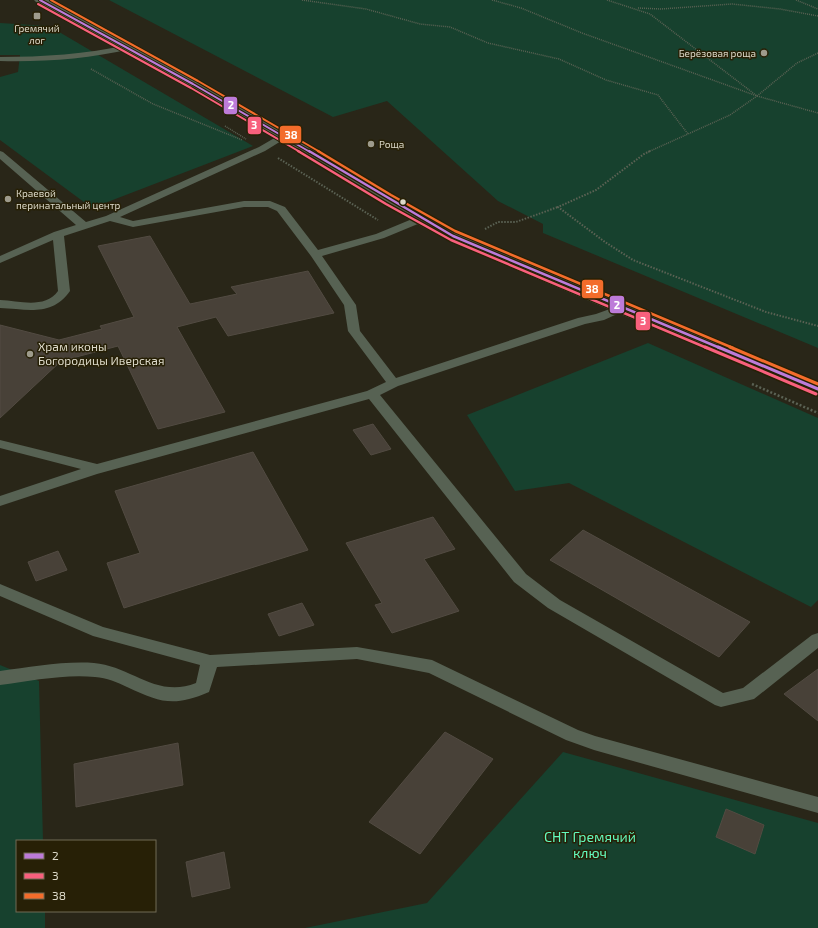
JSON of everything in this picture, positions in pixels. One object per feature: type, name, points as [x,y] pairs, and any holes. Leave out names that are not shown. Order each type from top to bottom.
[{"type":"main road","points":[[40,0],[128,47],[283,136],[421,219],[473,245],[818,389]]},
{"type":"lane","points":[[0,67],[3,60],[108,52],[128,47]]},
{"type":"lane","points":[[0,260],[58,234],[110,218],[262,149],[283,136]]},
{"type":"lane","points":[[0,154],[84,226]]},
{"type":"lane","points":[[110,218],[134,224],[244,204],[270,204],[281,209],[350,304],[354,331],[393,383]]},
{"type":"lane","points":[[315,254],[380,236],[421,219]]},
{"type":"lane","points":[[0,304],[43,306],[51,304],[61,298],[64,291],[58,234]]},
{"type":"lane","points":[[0,501],[97,469],[372,394],[393,383],[582,321],[600,317],[622,308]]},
{"type":"lane","points":[[372,394],[520,578],[554,604],[721,700],[748,694],[818,639]]},
{"type":"lane","points":[[0,444],[97,469]]},
{"type":"lane","points":[[0,590],[99,632],[210,661],[357,653],[432,667],[572,735],[594,743],[818,805]]},
{"type":"lane","points":[[0,678],[33,673],[96,670],[120,676],[159,693],[180,695],[203,687],[210,661]]},
{"type":"path","points":[[302,0],[366,9],[420,24],[450,28],[488,43],[559,59],[606,80],[658,95],[688,134]]},
{"type":"path","points":[[492,0],[521,8],[582,34],[757,96],[818,113]]},
{"type":"path","points":[[607,0],[650,14],[757,96]]},
{"type":"path","points":[[796,0],[818,9]]},
{"type":"path","points":[[633,8],[661,9],[732,4],[780,9],[818,16]]},
{"type":"path","points":[[479,232],[498,222],[516,222],[558,207],[596,190],[644,154],[730,115],[757,96],[797,63],[818,53]]},
{"type":"path","points":[[68,56],[153,104],[262,149]]},
{"type":"path","points":[[558,207],[605,242],[633,260],[766,312],[818,326]]},
{"type":"green space","points":[[109,0],[818,0],[818,348],[543,233],[543,224],[498,201],[387,101],[333,117]]},
{"type":"green space","points":[[0,23],[49,26],[253,146],[92,208],[0,140],[0,77],[18,72],[20,55],[0,55]]},
{"type":"green space","points":[[648,343],[818,418],[818,600],[811,607],[569,483],[515,491],[467,415]]},
{"type":"green space","points":[[0,665],[39,681],[43,840],[16,840],[16,912],[45,912],[45,928],[0,928]]},
{"type":"green space","name":"СНТ Гремячий ключ","points":[[563,752],[818,823],[818,928],[305,928],[427,903]]},
{"type":"building","points":[[150,236],[190,304],[237,294],[231,287],[308,271],[334,313],[228,336],[216,317],[177,327],[225,412],[158,429],[118,346],[61,361],[0,418],[0,325],[59,340],[102,329],[100,326],[134,317],[98,246]]},
{"type":"building","points":[[373,424],[391,449],[371,455],[353,430]]},
{"type":"building","points":[[253,452],[308,550],[124,608],[107,563],[140,553],[115,491]]},
{"type":"building","points":[[433,517],[455,549],[424,559],[459,611],[392,633],[375,605],[382,603],[346,543]]},
{"type":"building","points":[[583,530],[750,622],[719,657],[550,560]]},
{"type":"building","points":[[58,551],[67,570],[36,581],[28,562]]},
{"type":"building","points":[[302,603],[314,625],[279,636],[268,614]]},
{"type":"building","points":[[818,669],[818,721],[784,694]]},
{"type":"building","points":[[445,732],[493,759],[420,854],[369,822]]},
{"type":"building","points":[[178,743],[183,785],[76,807],[74,764]]},
{"type":"building","points":[[726,809],[764,825],[755,854],[716,837]]},
{"type":"building","points":[[224,852],[230,888],[192,897],[186,862]]},
{"type":"transit line","name":"2","points":[[40,0],[223,101],[453,236],[818,389]]},
{"type":"transit line","name":"38","points":[[51,0],[198,81],[455,231],[818,384]]},
{"type":"transit line","name":"3","points":[[38,4],[191,88],[386,204],[451,240],[816,394]]},
{"type":"place","name":"Гремячий лог","points":[[37,16]]},
{"type":"place","name":"Берёзовая роща","points":[[764,53]]},
{"type":"place","name":"Роща","points":[[371,144]]},
{"type":"place","name":"Краевой перинатальный центр","points":[[8,199]]},
{"type":"place","name":"Храм иконы Богородицы Иверская","points":[[30,354]]}]
